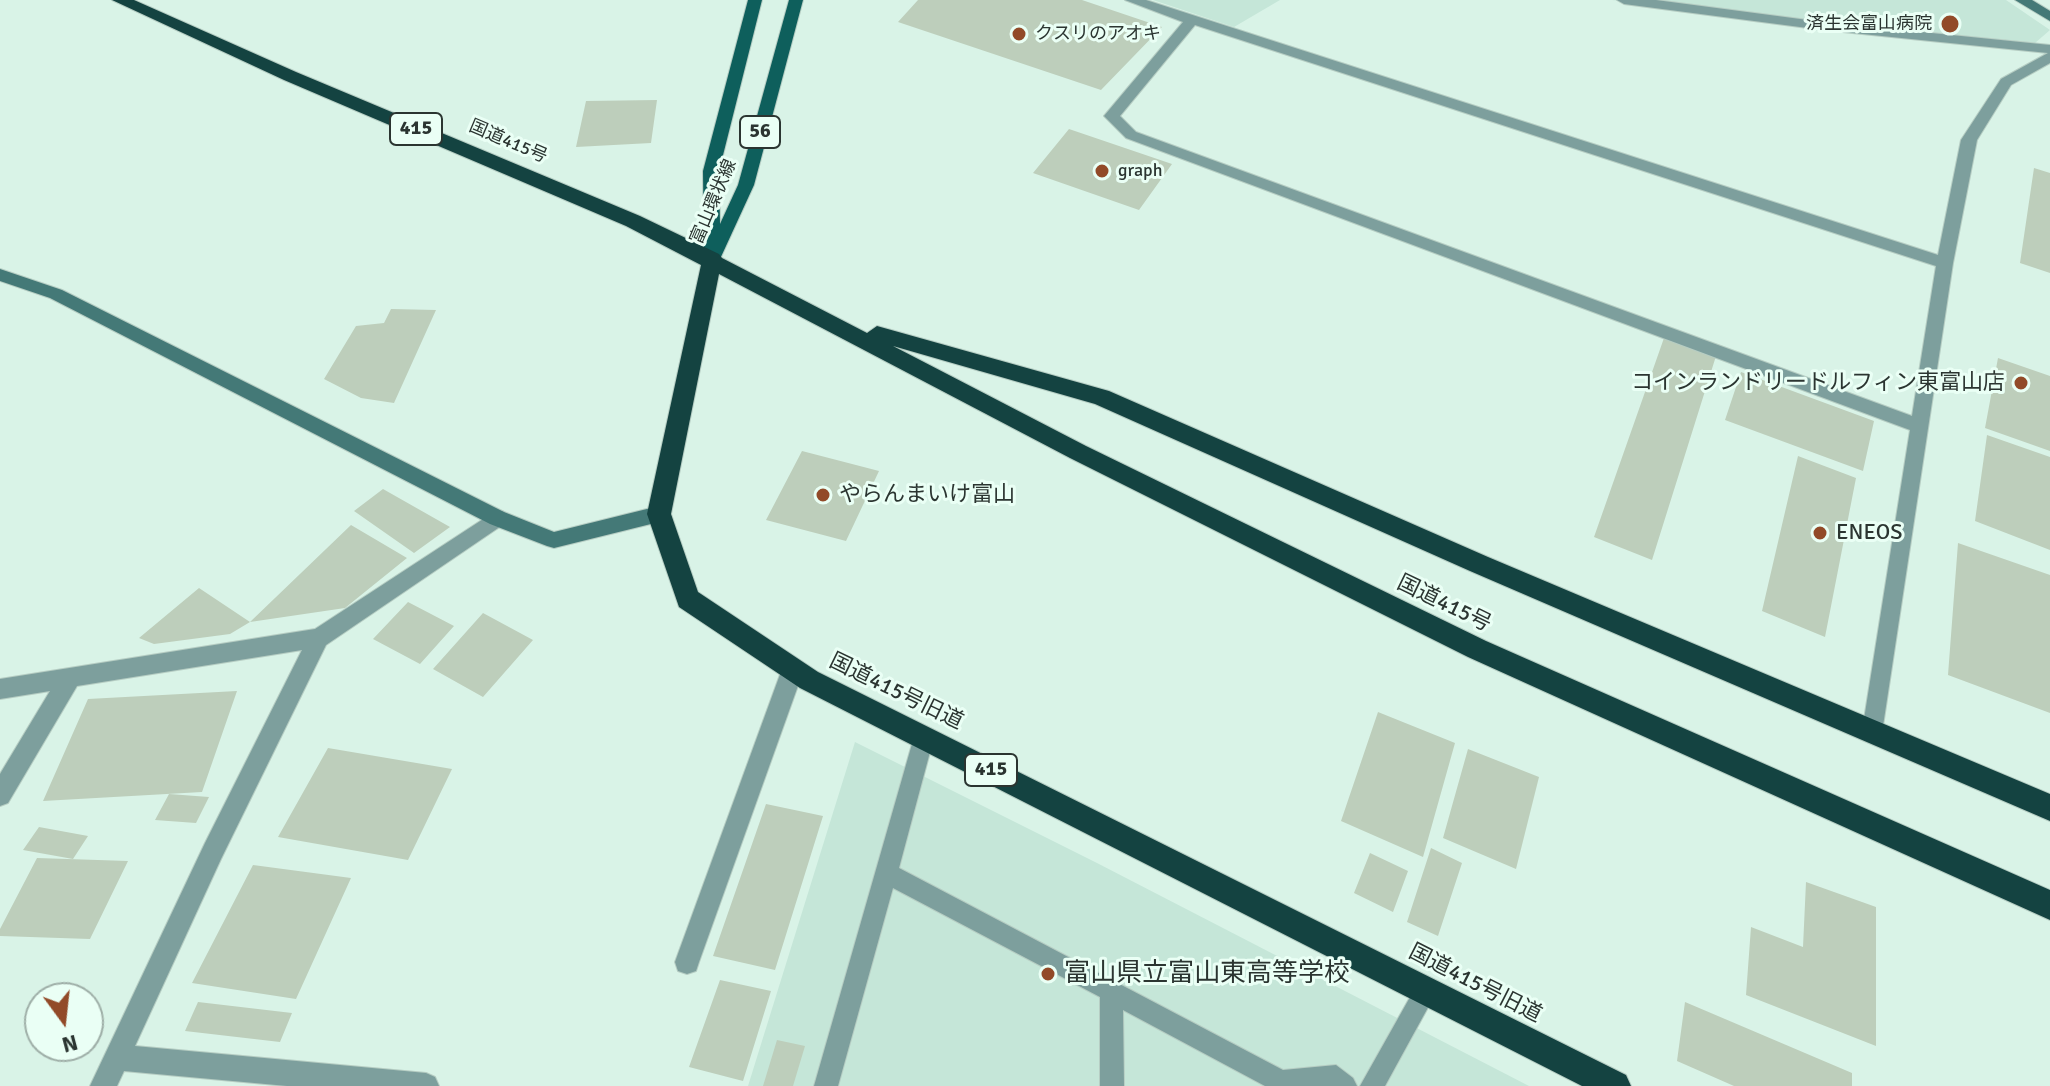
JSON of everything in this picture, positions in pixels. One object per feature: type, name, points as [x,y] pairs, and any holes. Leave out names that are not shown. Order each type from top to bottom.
[{"type":"highway","name":"国道415号","points":[[120,0],[290,76],[633,221],[712,259],[1078,452],[1477,649],[2050,905]]},
{"type":"highway","points":[[659,514],[712,259]]},
{"type":"highway","name":"国道415号","points":[[829,320],[1101,397],[1479,564],[2050,808]]},
{"type":"highway","name":"国道415号旧道","points":[[659,514],[688,599],[793,669],[1615,1086]]},
{"type":"main road","name":"富山環状線","points":[[712,259],[711,171],[755,0]]},
{"type":"main road","name":"富山環状線","points":[[712,259],[746,185],[796,0]]},
{"type":"street","points":[[1132,0],[1945,263]]},
{"type":"street","points":[[1624,0],[1823,26],[2050,49]]},
{"type":"street","points":[[2022,0],[2050,17]]},
{"type":"street","points":[[1192,20],[1112,116],[1131,135],[1920,426]]},
{"type":"street","points":[[1873,732],[1945,263],[1969,140],[2006,82],[2050,57]]},
{"type":"street","points":[[0,275],[56,294],[497,518],[554,540],[659,514]]},
{"type":"street","points":[[0,689],[319,638],[497,518]]},
{"type":"street","points":[[103,1086],[213,851],[319,638]]},
{"type":"street","points":[[687,962],[793,669]]},
{"type":"street","points":[[0,795],[70,678]]},
{"type":"street","points":[[117,1057],[426,1086]]},
{"type":"lane","points":[[826,1086],[924,737]]},
{"type":"lane","points":[[887,873],[1280,1084],[1336,1077],[1345,1086]]},
{"type":"lane","points":[[1111,991],[1112,1086]]},
{"type":"lane","points":[[1372,1086],[1426,991]]},
{"type":"shaded area","points":[[1153,0],[1280,0],[1234,27]]},
{"type":"shaded area","name":"済生会富山病院","points":[[1612,0],[2006,0],[2050,30],[2035,43]]},
{"type":"shaded area","name":"富山県立富山東高等学校","points":[[855,742],[1097,863],[1529,1086],[748,1086]]},
{"type":"building","points":[[918,0],[1082,0],[1162,27],[1101,90],[898,22]]},
{"type":"building","points":[[657,100],[651,143],[576,147],[586,101]]},
{"type":"building","points":[[1069,129],[1172,164],[1139,210],[1033,173]]},
{"type":"building","points":[[2034,168],[2050,173],[2050,273],[2020,263]]},
{"type":"building","points":[[391,309],[436,310],[394,403],[361,398],[324,379],[356,326],[384,323]]},
{"type":"building","points":[[1664,338],[1716,356],[1652,560],[1594,537]]},
{"type":"building","points":[[1998,358],[2050,376],[2050,451],[1985,428]]},
{"type":"building","points":[[1741,372],[1874,421],[1863,471],[1725,420]]},
{"type":"building","points":[[1987,435],[2050,457],[2050,550],[1975,521]]},
{"type":"building","name":"やらんまいけ富山","points":[[802,451],[879,471],[846,541],[766,520]]},
{"type":"building","points":[[1798,456],[1856,478],[1825,637],[1762,611]]},
{"type":"building","points":[[383,489],[450,527],[414,553],[354,511]]},
{"type":"building","points":[[351,525],[407,558],[345,608],[250,622]]},
{"type":"building","points":[[1958,543],[2050,575],[2050,713],[1948,675]]},
{"type":"building","points":[[199,588],[250,622],[230,634],[154,644],[139,638]]},
{"type":"building","points":[[408,602],[454,626],[420,664],[373,639]]},
{"type":"building","points":[[483,613],[533,640],[483,697],[433,669]]},
{"type":"building","points":[[237,691],[202,792],[43,801],[88,699]]},
{"type":"building","points":[[1378,712],[1455,743],[1423,857],[1341,821]]},
{"type":"building","points":[[328,748],[452,769],[408,860],[278,837]]},
{"type":"building","points":[[1468,749],[1539,777],[1516,869],[1443,838]]},
{"type":"building","points":[[169,794],[209,797],[196,823],[155,820]]},
{"type":"building","points":[[766,804],[823,816],[775,970],[713,956]]},
{"type":"building","points":[[39,827],[88,836],[73,859],[23,850]]},
{"type":"building","points":[[1431,848],[1462,863],[1438,936],[1407,922]]},
{"type":"building","points":[[1370,853],[1408,871],[1393,912],[1354,893]]},
{"type":"building","points":[[37,858],[128,861],[90,939],[0,936],[0,929]]},
{"type":"building","points":[[253,865],[351,878],[296,999],[192,983]]},
{"type":"building","points":[[1806,882],[1876,907],[1876,1046],[1746,995],[1751,927],[1803,947]]},
{"type":"building","points":[[720,980],[771,991],[743,1081],[689,1067]]},
{"type":"building","points":[[198,1002],[292,1013],[280,1042],[185,1031]]},
{"type":"building","points":[[1685,1002],[1852,1073],[1852,1086],[1734,1086],[1677,1061]]},
{"type":"building","points":[[777,1040],[805,1046],[793,1086],[763,1086]]},
{"type":"place","name":"済生会富山病院","points":[[1950,24]]},
{"type":"place","name":"クスリのアオキ","points":[[1019,34]]},
{"type":"place","name":"graph","points":[[1102,171]]},
{"type":"place","name":"コインランドリードルフィン東富山店","points":[[2021,383]]},
{"type":"place","name":"やらんまいけ富山","points":[[823,495]]},
{"type":"place","name":"ENEOS","points":[[1820,533]]},
{"type":"place","name":"富山県立富山東高等学校","points":[[1048,974]]}]
